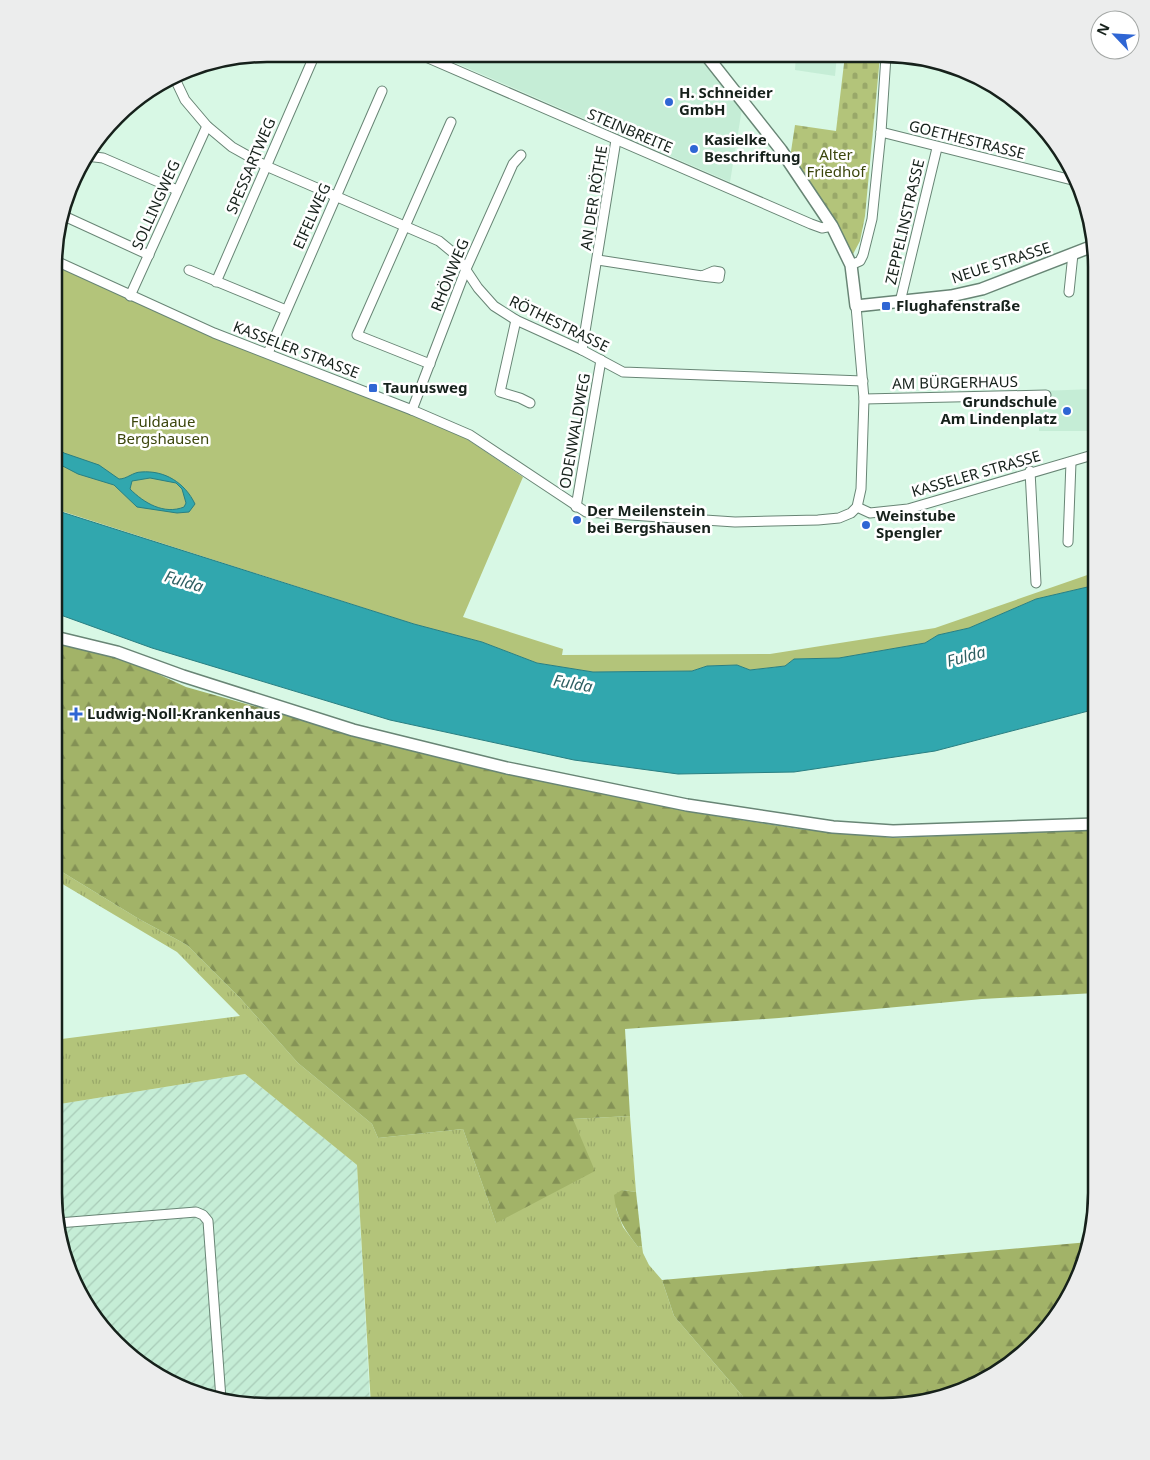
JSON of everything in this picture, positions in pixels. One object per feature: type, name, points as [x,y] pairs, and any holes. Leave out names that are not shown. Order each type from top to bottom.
[{"type":"street","name":"SPESSARTWEG","points":[[216,282],[311,62]]},
{"type":"street","name":"STEINBREITE","points":[[437,62],[811,224],[822,228],[832,226]]},
{"type":"street","points":[[712,62],[781,150],[832,226],[850,265],[856,306],[864,399],[861,489],[857,507]]},
{"type":"street","points":[[850,265],[860,261],[866,247],[872,219],[886,62]]},
{"type":"street","name":"RÖTHESTRASSE","points":[[177,84],[185,100],[207,126],[232,147],[266,166],[438,241],[456,255],[478,288],[494,306],[516,320],[582,350],[623,372],[863,381]]},
{"type":"street","name":"EIFELWEG","points":[[268,353],[382,91]]},
{"type":"street","points":[[430,364],[357,335],[451,122]]},
{"type":"street","name":"SOLLINGWEG","points":[[130,296],[207,126]]},
{"type":"street","name":"GOETHESTRASSE","points":[[881,132],[937,148],[1067,179]]},
{"type":"street","name":"AN DER RÖTHE","points":[[582,350],[616,140]]},
{"type":"street","name":"ZEPPELINSTRASSE","points":[[900,302],[937,148]]},
{"type":"street","name":"RHÖNWEG","points":[[412,410],[466,269],[513,164],[521,155]]},
{"type":"street","points":[[95,157],[103,158],[177,190]]},
{"type":"street","points":[[68,218],[149,255]]},
{"type":"street","name":"NEUE STRASSE","points":[[856,306],[950,296],[982,289],[1087,249]]},
{"type":"street","points":[[1069,292],[1073,254]]},
{"type":"street","name":"AN DER RÖTHE","points":[[598,260],[702,276]]},
{"type":"street","name":"KASSELER STRASSE","points":[[62,265],[232,340],[412,410],[479,441],[576,507],[596,514],[735,522],[839,518],[851,513],[857,507],[870,513],[908,509],[1030,471],[1088,457]]},
{"type":"street","points":[[189,270],[286,310]]},
{"type":"street","points":[[516,320],[500,392],[530,403]]},
{"type":"street","name":"ODENWALDWEG","points":[[576,507],[601,360]]},
{"type":"street","name":"AM BÜRGERHAUS","points":[[864,399],[1046,395]]},
{"type":"street","points":[[1068,542],[1071,462]]},
{"type":"street","points":[[1030,471],[1036,582]]},
{"type":"street","points":[[62,639],[117,652],[183,676],[353,730],[507,768],[687,806],[833,827],[894,831],[1088,824]]},
{"type":"street","points":[[65,1222],[196,1212],[203,1215],[208,1221],[221,1393]]},
{"type":"shaded area","points":[[454,62],[714,62],[742,109],[730,182]]},
{"type":"shaded area","points":[[796,62],[836,62],[835,76],[795,70]]},
{"type":"shaded area","name":"Grundschule Am Lindenplatz","points":[[1088,389],[1088,431],[1039,431],[1040,391]]},
{"type":"shaded area","points":[[245,1074],[357,1165],[370,1398],[268,1398],[214,1391],[189,1382],[165,1370],[132,1347],[113,1328],[90,1295],[78,1271],[69,1246],[62,1192],[62,1104]]},
{"type":"green space","name":"Alter Friedhof","points":[[844,62],[879,62],[865,216],[860,241],[852,256],[830,213],[790,158],[795,125],[836,131]]},
{"type":"green space","name":"Fuldaaue Bergshausen","points":[[62,269],[185,324],[461,435],[523,477],[463,617],[563,649],[562,655],[770,654],[935,628],[1088,575],[1088,587],[1036,599],[969,628],[938,635],[925,643],[839,658],[794,659],[785,666],[750,670],[737,665],[707,666],[692,671],[593,672],[537,663],[482,642],[414,624],[62,511]]},
{"type":"green space","points":[[62,643],[117,655],[186,687],[382,742],[697,813],[799,829],[895,838],[1088,828],[1088,993],[982,999],[779,1018],[625,1029],[630,1116],[573,1119],[595,1171],[496,1223],[463,1129],[378,1138],[372,1124],[298,1063],[240,998],[187,945],[139,919],[62,872]]},
{"type":"green space","points":[[62,872],[139,919],[187,945],[240,998],[298,1063],[372,1124],[378,1138],[463,1129],[496,1223],[573,1119],[630,1116],[636,1192],[622,1190],[616,1209],[623,1227],[638,1247],[642,1246],[649,1265],[662,1280],[674,1316],[744,1398],[371,1398],[357,1165],[245,1074],[62,1104],[62,1039],[240,1016],[177,952],[62,884]]},
{"type":"green space","points":[[622,1190],[636,1192],[642,1246],[638,1247],[619,1217],[614,1195]]},
{"type":"green space","points":[[1082,1243],[1072,1271],[1060,1295],[1037,1328],[1018,1347],[985,1370],[961,1382],[936,1391],[909,1396],[882,1398],[744,1398],[674,1316],[662,1280]]},
{"type":"water","points":[[62,451],[99,465],[119,479],[138,472],[158,473],[166,476],[180,484],[195,504],[189,512],[177,513],[137,507],[114,485],[78,474],[62,466]],"holes":[[[150,478],[176,483],[182,489],[186,503],[184,507],[169,510],[148,503],[130,489],[132,481]]]},
{"type":"water","name":"Fulda","points":[[62,512],[414,624],[482,642],[537,663],[593,672],[692,671],[707,666],[737,665],[750,670],[785,666],[794,659],[839,658],[925,643],[938,635],[969,628],[1036,599],[1088,587],[1088,711],[935,751],[794,772],[678,774],[574,760],[390,720],[152,648],[62,616]]},
{"type":"place","name":"H. Schneider GmbH","points":[[669,102]]},
{"type":"place","name":"Kasielke Beschriftung","points":[[694,149]]},
{"type":"place","name":"Flughafenstraße","points":[[886,306]]},
{"type":"place","name":"Taunusweg","points":[[373,388]]},
{"type":"place","name":"Grundschule Am Lindenplatz","points":[[1067,411]]},
{"type":"place","name":"Der Meilenstein bei Bergshausen","points":[[577,520]]},
{"type":"place","name":"Weinstube Spengler","points":[[866,525]]},
{"type":"place","name":"Ludwig-Noll-Krankenhaus","points":[[76,714]]}]
